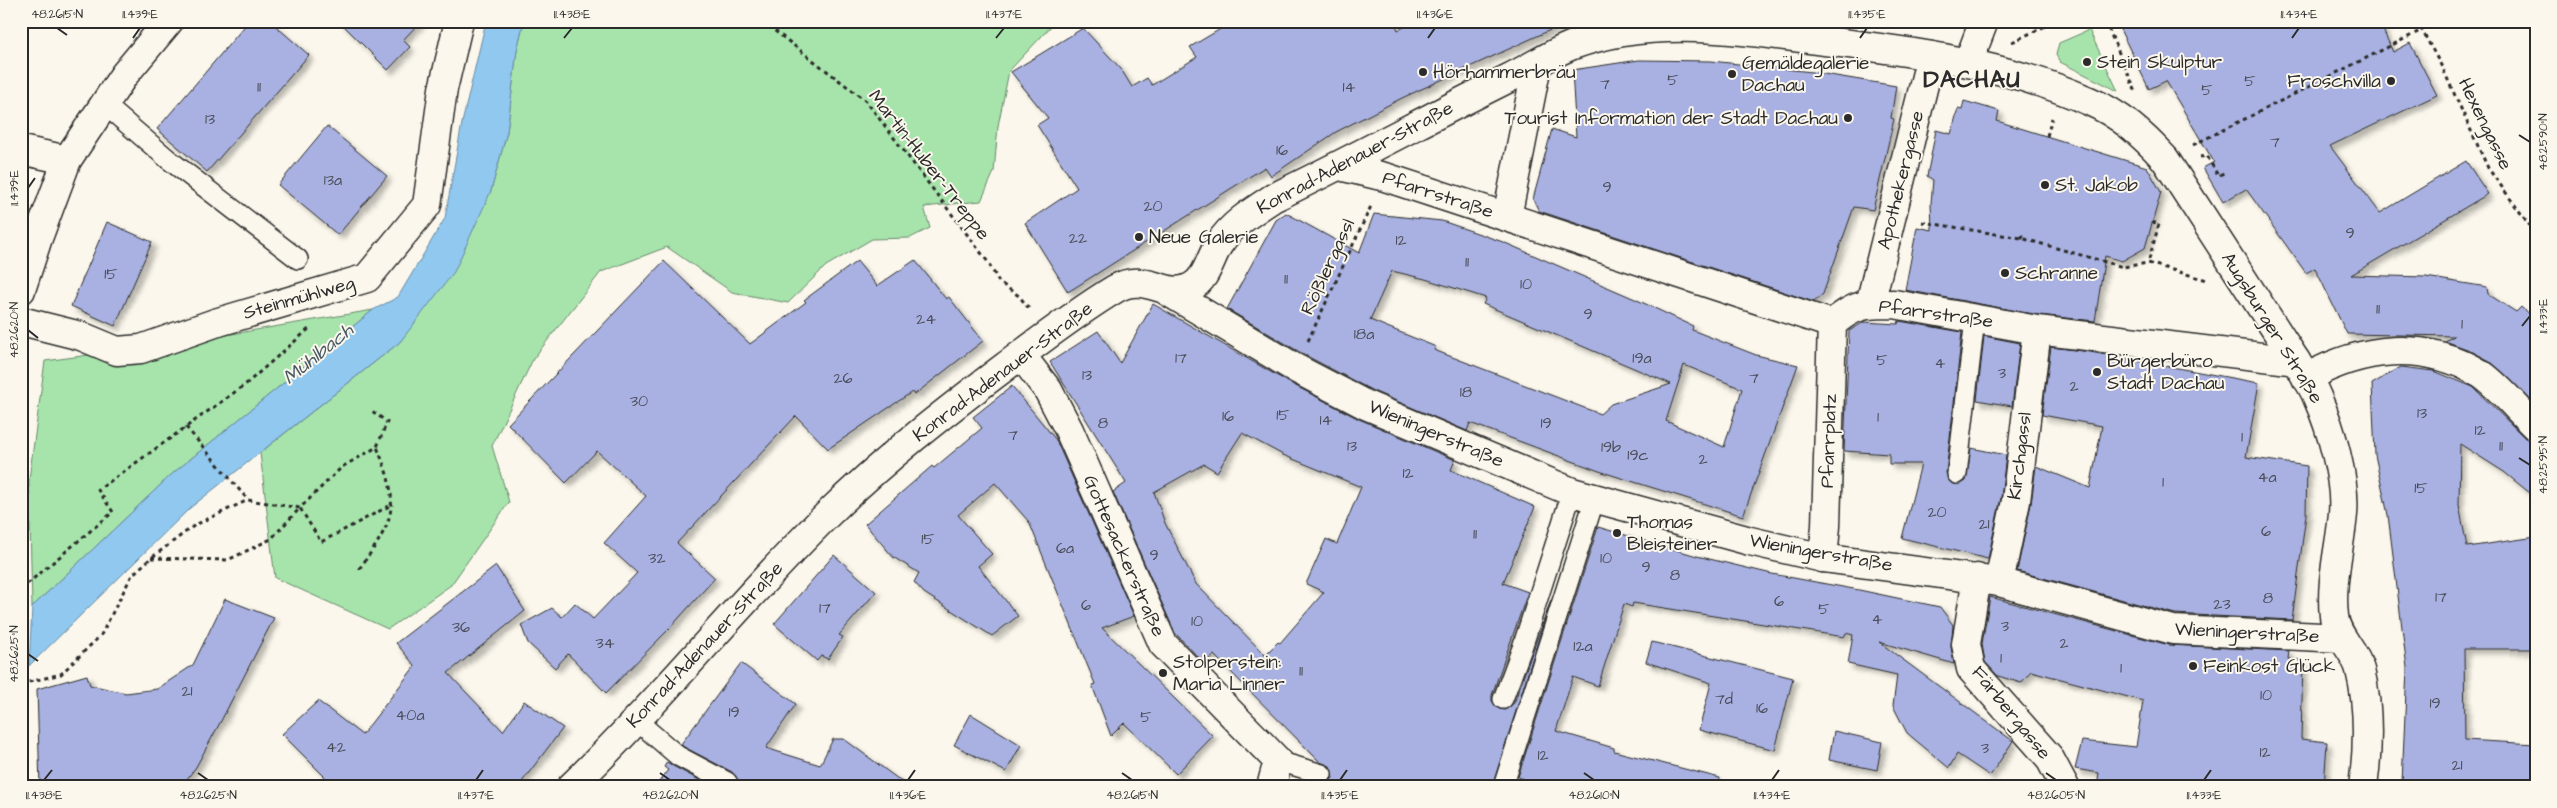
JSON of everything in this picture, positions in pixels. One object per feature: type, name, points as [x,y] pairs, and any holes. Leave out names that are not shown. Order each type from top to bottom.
[{"type":"street","points":[[21,290],[67,160],[124,74],[169,21]]},
{"type":"street","name":"Steinmühlweg","points":[[21,321],[81,336],[117,352],[141,349],[215,323],[367,278],[427,205],[443,89],[459,21]]},
{"type":"street","points":[[1968,63],[1984,21]]},
{"type":"street","name":"Konrad-Adenauer-Straße","points":[[571,787],[828,514],[884,463],[956,403],[1117,287],[1132,282],[1146,282],[1167,291],[1183,290],[1198,282],[1203,277],[1219,244],[1252,211],[1456,104],[1572,46],[1635,31],[1672,28],[1706,28],[1768,34],[1931,56],[1968,63]]},
{"type":"street","name":"Apothekergasse","points":[[1870,304],[1931,56]]},
{"type":"street","name":"Augsburger Straße","points":[[1968,63],[2024,77],[2091,101],[2123,119],[2146,138],[2165,159],[2301,369],[2325,416],[2344,492],[2332,600],[2334,619],[2342,638],[2353,653],[2360,669],[2364,693],[2366,764],[2363,787]]},
{"type":"street","name":"Pfarrstraße","points":[[1507,217],[1537,65]]},
{"type":"street","points":[[21,150],[67,160]]},
{"type":"street","name":"Pfarrstraße","points":[[1339,166],[1385,177],[1832,324],[1850,309],[1870,304],[1894,304],[2037,330],[2301,369]]},
{"type":"street","name":"Wieningerstraße","points":[[1167,291],[1295,368],[1366,405],[1584,495],[1750,542],[1823,558],[1988,580],[2173,630],[2342,638]]},
{"type":"street","name":"Pfarrplatz","points":[[1823,558],[1826,526],[1832,324]]},
{"type":"street","name":"Kirchgassl","points":[[1988,580],[2016,501],[2037,330]]},
{"type":"street","points":[[2301,369],[2332,364],[2371,352],[2412,351],[2441,356],[2481,374],[2536,427]]},
{"type":"street","name":"Gottesackerstraße","points":[[1021,355],[1048,390],[1069,430],[1163,644],[1275,774]]},
{"type":"street","name":"Färbergasse","points":[[1988,580],[1966,644],[1971,669],[2049,757],[2065,787]]},
{"type":"lane","points":[[104,104],[168,159],[298,259]]},
{"type":"lane","points":[[1957,474],[1975,319]]},
{"type":"lane","points":[[1503,699],[1519,647],[1584,495]]},
{"type":"lane","points":[[1503,787],[1584,495]]},
{"type":"lane","points":[[636,720],[678,756],[727,782],[730,787]]},
{"type":"lane","points":[[1275,774],[1322,774]]},
{"type":"path","name":"Martin-Huber-Treppe","points":[[762,21],[866,101],[988,262],[999,282],[1019,296]]},
{"type":"path","name":"Hexengasse","points":[[2417,21],[2443,69],[2488,168],[2536,234]]},
{"type":"path","points":[[2165,159],[2422,30]]},
{"type":"path","points":[[2165,159],[2207,156],[2218,176],[2225,172]]},
{"type":"path","name":"Rößlergassl","points":[[1295,368],[1385,177]]},
{"type":"path","points":[[1892,218],[2021,238],[2124,267],[2148,263],[2195,277]]},
{"type":"path","points":[[2148,263],[2159,224],[2152,222]]},
{"type":"path","points":[[2021,238],[2026,232]]},
{"type":"path","points":[[21,589],[113,512],[98,490],[246,384],[317,322]]},
{"type":"path","points":[[151,558],[228,560],[271,539],[342,467],[377,447],[386,422],[372,411]]},
{"type":"path","points":[[186,427],[248,500]]},
{"type":"path","points":[[359,569],[383,536],[393,504],[388,474],[377,447]]},
{"type":"path","points":[[21,684],[61,674],[101,635],[132,576],[151,558],[195,526],[248,500],[300,508],[322,542],[393,504]]},
{"type":"green space","points":[[524,21],[1056,21],[1009,71],[998,126],[994,172],[981,201],[924,207],[930,228],[910,238],[872,239],[826,266],[788,303],[732,292],[667,247],[601,272],[533,359],[492,446],[509,502],[451,585],[388,629],[275,578],[260,453],[400,342],[491,191],[507,132],[517,50]]},
{"type":"green space","points":[[2089,30],[2118,91],[2060,62],[2056,55],[2059,43]]},
{"type":"green space","points":[[373,310],[172,474],[32,607],[29,479],[45,361],[191,341]]},
{"type":"water","points":[[486,21],[524,21],[517,50],[507,132],[491,191],[454,272],[400,342],[190,508],[29,666],[32,607],[172,474],[373,310],[398,297],[445,218],[462,123]]},
{"type":"building","points":[[249,21],[270,21],[309,55],[207,172],[157,129]]},
{"type":"building","points":[[339,21],[421,21],[403,40],[410,47],[388,70]]},
{"type":"building","points":[[1234,21],[1394,21],[1398,30],[1417,21],[1570,21],[1402,98],[1336,132],[1271,176],[1265,167],[1068,292],[1025,223],[1077,188],[1037,125],[1048,118],[1011,72],[1083,28],[1121,69],[1132,87],[1147,78],[1152,85],[1197,57],[1190,47]]},
{"type":"building","points":[[2116,21],[2379,21],[2393,52],[2410,43],[2437,95],[2330,146],[2380,213],[2466,161],[2488,194],[2351,275],[2426,277],[2487,287],[2488,294],[2516,312],[2521,307],[2536,321],[2536,405],[2490,361],[2467,349],[2445,341],[2454,336],[2347,334],[2315,268],[2306,273],[2246,189],[2223,202],[2203,168],[2214,162],[2166,81],[2149,89]]},
{"type":"building","points":[[1639,60],[1711,61],[1812,72],[1896,86],[1891,118],[1894,119],[1873,210],[1854,207],[1823,294],[1814,302],[1539,211],[1533,199],[1552,129],[1576,137],[1572,70]]},
{"type":"building","points":[[1964,101],[1999,111],[1997,121],[2147,167],[2161,192],[2145,248],[2122,261],[2105,256],[2095,321],[2039,315],[1905,290],[1917,227],[1932,230],[1931,203],[1933,180],[1927,176],[1936,130],[1951,134],[1958,109],[1962,110]]},
{"type":"building","points":[[327,126],[387,176],[338,235],[278,185]]},
{"type":"building","points":[[1286,213],[1359,253],[1374,214],[1442,221],[1503,242],[1635,299],[1693,326],[1692,330],[1756,355],[1798,365],[1743,516],[1599,471],[1470,423],[1467,431],[1373,391],[1303,354],[1227,309],[1276,220]],"holes":[[[1392,271],[1486,298],[1483,304],[1671,384],[1611,404],[1600,414],[1434,350],[1436,347],[1370,320]],[[1684,365],[1742,389],[1724,447],[1666,421]]]},
{"type":"building","points":[[107,222],[152,242],[115,326],[71,306]]},
{"type":"building","points":[[915,260],[946,299],[949,297],[983,341],[914,395],[912,392],[828,449],[796,416],[677,543],[715,578],[669,629],[606,693],[568,654],[555,668],[528,643],[521,625],[552,608],[562,617],[575,603],[593,619],[637,573],[604,543],[646,496],[597,451],[566,483],[508,424],[664,261],[750,344],[806,302],[804,300],[857,261],[877,286]]},
{"type":"building","points":[[1153,304],[1288,382],[1359,419],[1455,460],[1451,470],[1535,507],[1503,583],[1528,592],[1492,695],[1492,701],[1499,709],[1505,710],[1514,703],[1551,600],[1492,787],[1319,787],[1333,778],[1330,766],[1320,762],[1214,655],[1204,663],[1175,633],[1113,492],[1126,483],[1050,362],[1098,331],[1120,363]],"holes":[[[1242,433],[1283,455],[1361,487],[1337,544],[1326,539],[1306,584],[1324,592],[1280,643],[1278,642],[1265,655],[1196,584],[1165,523],[1154,492],[1204,464],[1217,472]]]},
{"type":"building","points":[[1899,321],[1962,332],[1946,473],[1951,483],[1961,484],[1966,481],[1971,448],[2006,455],[2001,498],[1988,559],[1902,538],[1921,464],[1889,464],[1889,454],[1844,451],[1849,331],[1864,322],[1898,324]]},
{"type":"building","points":[[1984,336],[2020,343],[2012,406],[1977,400]]},
{"type":"building","points":[[2051,347],[2090,352],[2259,383],[2246,457],[2307,466],[2306,515],[2292,620],[2175,614],[2017,571],[2031,504],[2036,466],[2090,488],[2102,426],[2042,415]]},
{"type":"building","points":[[2401,367],[2434,371],[2473,387],[2525,438],[2536,442],[2536,498],[2504,472],[2460,444],[2459,505],[2467,547],[2536,537],[2536,649],[2464,649],[2465,740],[2536,744],[2536,787],[2430,787],[2402,783],[2407,668],[2388,515],[2375,455],[2372,384]]},
{"type":"building","points":[[1012,386],[1056,440],[1134,616],[1102,628],[1213,736],[1176,774],[1124,723],[1111,736],[1092,685],[1095,684],[1029,522],[995,483],[958,515],[992,554],[978,566],[1018,616],[992,636],[924,593],[914,582],[919,573],[893,557],[865,524],[932,466],[934,468],[982,428],[973,417]]},
{"type":"building","points":[[1598,527],[1697,556],[1772,574],[1940,607],[1953,625],[1951,647],[1954,664],[1879,642],[2013,741],[1990,776],[1957,754],[1949,768],[1907,733],[1893,706],[1897,675],[1848,664],[1853,635],[1846,633],[1844,637],[1633,603],[1632,607],[1624,604],[1598,686],[1573,677],[1556,731],[1614,748],[1614,751],[1720,778],[1719,787],[1550,787],[1518,777]]},
{"type":"building","points":[[834,555],[876,592],[839,635],[843,637],[828,659],[821,656],[817,661],[774,624]]},
{"type":"building","points":[[496,566],[525,611],[448,673],[503,731],[524,701],[563,728],[518,787],[335,787],[282,734],[318,701],[362,735],[415,666],[396,643]]},
{"type":"building","points":[[1990,597],[2169,645],[2289,651],[2288,659],[2303,660],[2301,739],[2327,742],[2324,787],[2097,787],[2099,773],[2075,769],[2082,741],[2136,747],[2143,701],[2031,671],[2021,683],[1998,676],[1985,662],[1982,644]]},
{"type":"building","points":[[225,599],[274,618],[196,767],[181,787],[40,787],[37,689],[87,675],[90,685],[126,693],[157,689],[193,665]]},
{"type":"building","points":[[1652,642],[1793,678],[1775,750],[1699,730],[1711,683],[1646,662]]},
{"type":"building","points":[[741,663],[796,704],[766,748],[820,765],[833,739],[844,739],[909,787],[741,787],[732,772],[684,747],[681,744]]},
{"type":"building","points":[[971,714],[1021,745],[1006,772],[954,745]]},
{"type":"building","points":[[1834,731],[1882,742],[1877,770],[1829,760]]},
{"type":"building","points":[[667,762],[712,787],[655,787],[668,770],[664,767]]},
{"type":"place","name":"Stein Skulptur","points":[[2087,62]]},
{"type":"place","name":"Hörhammerbräu","points":[[1423,72]]},
{"type":"place","name":"Gemäldegalerie Dachau","points":[[1732,74]]},
{"type":"place","name":"Froschvilla","points":[[2391,81]]},
{"type":"place","name":"Tourist Information der Stadt Dachau","points":[[1848,118]]},
{"type":"place","name":"St. Jakob","points":[[2045,185]]},
{"type":"place","name":"Neue Galerie","points":[[1139,237]]},
{"type":"place","name":"Schranne","points":[[2005,273]]},
{"type":"place","name":"Bürgerbüro Stadt Dachau","points":[[2097,372]]},
{"type":"place","name":"Thomas Bleisteiner","points":[[1617,533]]},
{"type":"place","name":"Feinkost Glück","points":[[2193,666]]},
{"type":"place","name":"Stolperstein: Maria Linner","points":[[1163,673]]},
{"type":"district","name":"DACHAU","points":[[1972,80]]},
{"type":"water label","name":"Mühlbach","points":[[318,354]]}]
